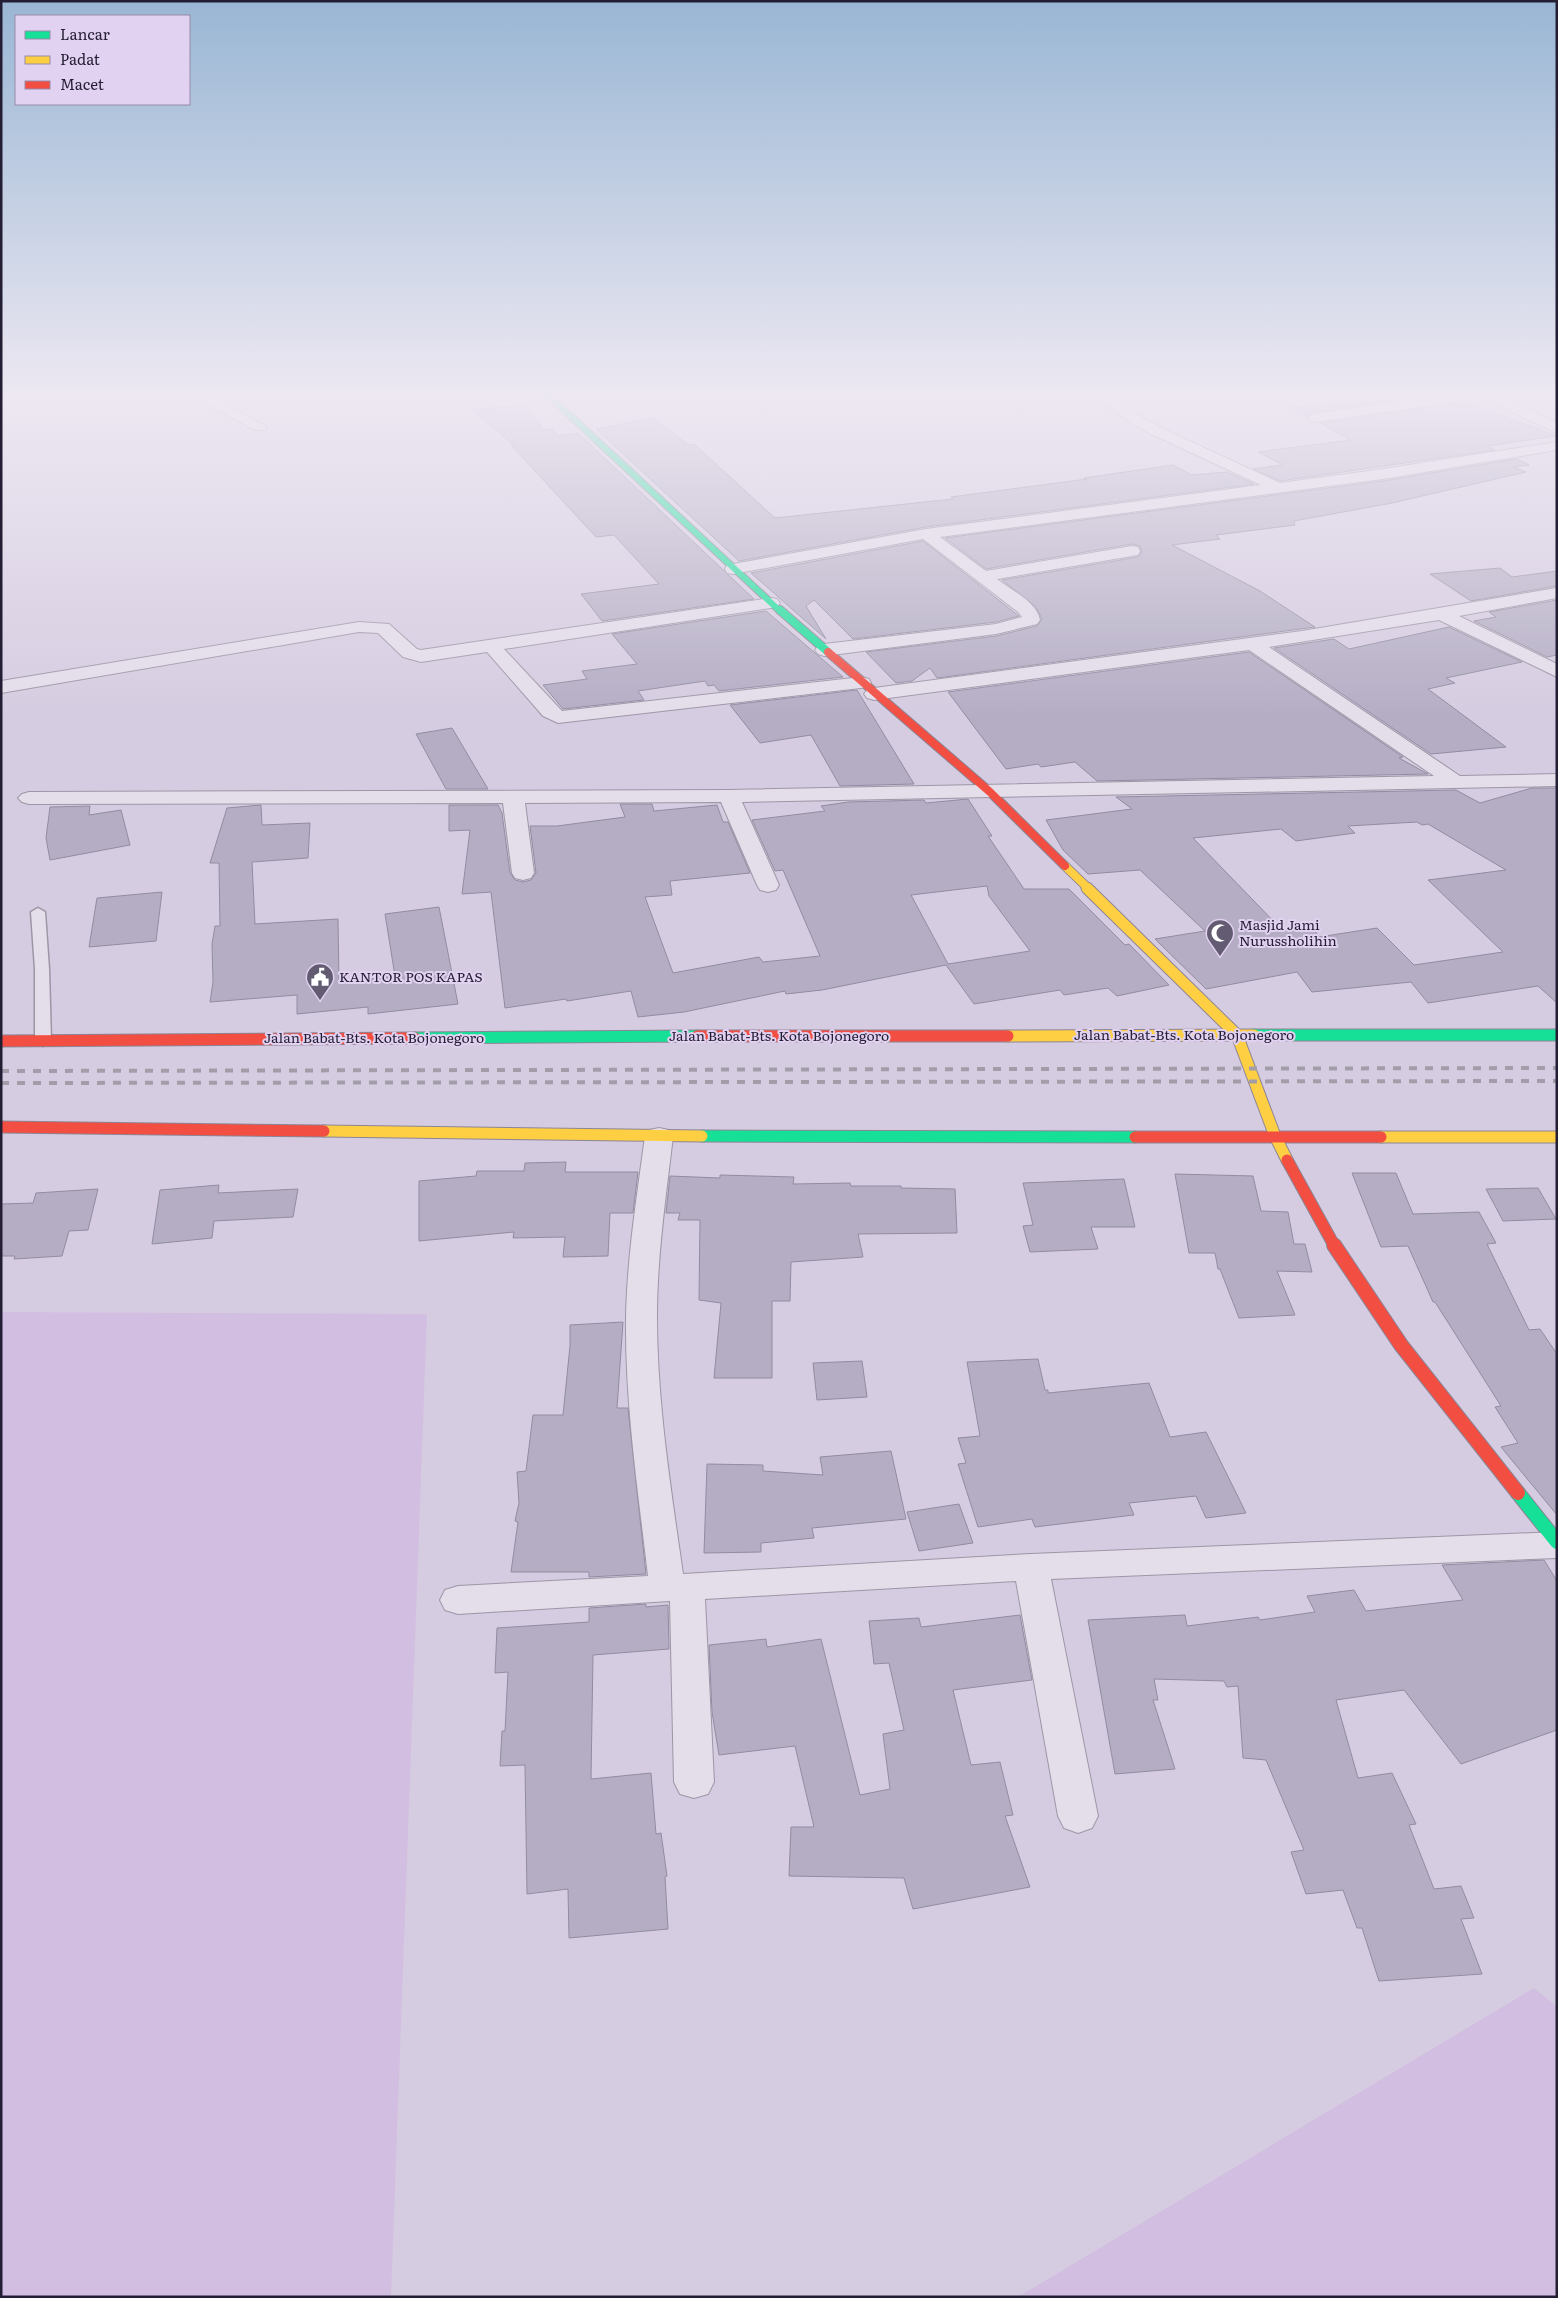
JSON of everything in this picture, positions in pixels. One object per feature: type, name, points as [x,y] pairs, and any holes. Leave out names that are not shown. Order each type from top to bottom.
[{"type":"main road","points":[[662,502],[771,604],[990,792],[1237,1035],[1275,1136],[1319,1222],[1365,1295],[1441,1398],[1557,1544]]},
{"type":"main road","name":"Jalan Babat-Bts. Kota Bojonegoro","points":[[1,1041],[1557,1035]]},
{"type":"main road","points":[[1,1127],[659,1136],[1557,1137]]},
{"type":"street","points":[[733,569],[926,534],[1170,502]]},
{"type":"street","points":[[824,650],[996,629],[1031,619],[1024,608],[926,534]]},
{"type":"street","points":[[982,576],[1132,552]]},
{"type":"street","points":[[491,645],[550,712],[556,716],[868,688],[1253,644],[1443,615],[1557,593]]},
{"type":"street","points":[[1,687],[370,626],[386,629],[410,653],[417,655],[771,604]]},
{"type":"street","points":[[1443,615],[1557,670]]},
{"type":"street","points":[[1253,644],[1453,780]]},
{"type":"street","points":[[29,798],[513,795],[729,796],[990,792],[1453,780],[1557,780]]},
{"type":"street","points":[[513,795],[523,873]]},
{"type":"street","points":[[729,796],[768,885]]},
{"type":"street","points":[[659,1136],[643,1268],[642,1342],[647,1415],[677,1588],[694,1782]]},
{"type":"street","points":[[458,1600],[1031,1566],[1557,1544]]},
{"type":"street","points":[[1031,1566],[1078,1816]]},
{"type":"lane","points":[[38,912],[42,969],[41,1020],[44,1041]]},
{"type":"shaded area","points":[[1,1312],[427,1314],[391,2297],[1,2297]]},
{"type":"shaded area","points":[[1534,1988],[1557,2007],[1557,2297],[1018,2297]]},
{"type":"building","points":[[564,502],[651,502],[754,599],[602,621],[581,594],[659,584],[614,535],[596,537]]},
{"type":"building","points":[[675,502],[758,502],[775,518],[923,502],[1115,502],[926,527],[739,561]]},
{"type":"building","points":[[1220,502],[1395,502],[1294,521],[1295,525],[1216,535],[1220,539],[1172,545],[1260,591],[1315,627],[937,678],[930,668],[912,681],[896,683],[866,652],[996,636],[1037,626],[1042,619],[1036,607],[1002,580],[1138,557],[1142,552],[1140,546],[1132,544],[986,569],[945,538]]},
{"type":"building","points":[[923,541],[1019,616],[996,622],[853,639],[814,600],[806,606],[826,639],[751,573]]},
{"type":"building","points":[[1500,568],[1512,577],[1557,571],[1557,586],[1471,601],[1430,574]]},
{"type":"building","points":[[1557,600],[1557,655],[1547,657],[1474,621],[1496,617],[1489,612]]},
{"type":"building","points":[[766,611],[843,677],[719,691],[714,685],[708,686],[705,681],[638,691],[644,700],[563,709],[543,685],[587,679],[582,671],[637,664],[612,634]]},
{"type":"building","points":[[1449,627],[1522,662],[1446,678],[1455,683],[1428,689],[1506,747],[1431,754],[1274,648],[1334,639],[1349,649]]},
{"type":"building","points":[[1249,652],[1403,757],[1399,758],[1428,774],[1097,781],[1075,762],[1041,767],[1038,764],[1006,769],[948,692]]},
{"type":"building","points":[[857,690],[914,784],[840,786],[811,735],[760,743],[730,705]]},
{"type":"building","points":[[452,728],[488,789],[446,789],[416,734]]},
{"type":"building","points":[[1532,788],[1557,788],[1557,1003],[1538,986],[1428,1003],[1411,982],[1312,992],[1297,972],[1206,989],[1155,939],[1205,931],[1140,870],[1088,874],[1063,850],[1046,820],[1132,809],[1116,797],[1456,790],[1480,803]],"holes":[[[1417,822],[1422,825],[1428,824],[1506,870],[1428,880],[1503,952],[1414,965],[1377,928],[1319,937],[1313,928],[1282,930],[1193,838],[1281,829],[1296,841],[1355,833],[1348,826]]]},
{"type":"building","points":[[968,799],[992,836],[988,836],[1024,889],[1069,889],[1125,945],[1129,944],[1169,985],[1117,996],[1108,988],[1064,995],[1060,990],[974,1004],[946,965],[822,990],[786,994],[785,991],[684,1012],[638,1017],[631,991],[505,1008],[491,892],[462,894],[470,830],[449,831],[449,805],[498,805],[502,813],[510,873],[515,880],[523,882],[531,880],[536,873],[530,826],[557,826],[625,817],[620,804],[652,804],[654,811],[717,805],[723,822],[728,822],[750,873],[670,881],[672,895],[645,897],[673,973],[759,957],[763,962],[820,956],[783,870],[775,871],[752,820],[825,811],[821,806],[848,802],[924,800],[926,803]],"holes":[[[987,886],[989,896],[1030,951],[948,964],[911,895]]]},
{"type":"building","points":[[261,805],[262,825],[310,823],[308,858],[252,862],[255,924],[338,919],[339,983],[395,976],[385,914],[439,907],[458,1004],[368,1014],[368,1007],[297,1014],[297,995],[210,1002],[213,982],[212,944],[215,926],[220,926],[219,863],[210,863],[227,808]]},
{"type":"building","points":[[90,806],[89,815],[121,810],[130,845],[50,860],[46,838],[50,807]]},
{"type":"building","points":[[162,892],[156,941],[89,947],[97,898]]},
{"type":"building","points":[[566,1162],[565,1172],[638,1172],[633,1213],[610,1213],[608,1256],[563,1257],[565,1237],[513,1238],[514,1232],[419,1241],[419,1181],[476,1176],[477,1171],[524,1171],[525,1163]]},
{"type":"building","points":[[1352,1173],[1396,1173],[1413,1214],[1479,1212],[1496,1243],[1487,1244],[1529,1330],[1540,1329],[1557,1354],[1557,1515],[1501,1447],[1518,1443],[1495,1407],[1501,1406],[1435,1302],[1433,1302],[1408,1246],[1381,1247]]},
{"type":"building","points":[[1175,1174],[1253,1176],[1261,1211],[1288,1212],[1294,1244],[1305,1244],[1312,1272],[1277,1271],[1295,1315],[1239,1318],[1220,1269],[1218,1269],[1215,1253],[1189,1253]]},
{"type":"building","points":[[720,1175],[794,1177],[793,1184],[850,1183],[851,1186],[955,1189],[957,1233],[858,1234],[863,1257],[791,1262],[790,1301],[772,1301],[772,1378],[714,1378],[721,1303],[699,1300],[700,1220],[678,1220],[680,1213],[666,1213],[670,1176],[720,1178]]},
{"type":"building","points":[[1124,1179],[1135,1227],[1091,1227],[1098,1249],[1030,1252],[1023,1226],[1033,1225],[1023,1183]]},
{"type":"building","points":[[219,1185],[218,1193],[298,1189],[293,1217],[214,1221],[212,1238],[152,1244],[160,1190]]},
{"type":"building","points":[[1538,1188],[1556,1219],[1503,1221],[1486,1189]]},
{"type":"building","points":[[98,1189],[88,1230],[69,1231],[62,1256],[14,1259],[15,1256],[1,1256],[1,1204],[33,1203],[36,1193]]},
{"type":"building","points":[[623,1322],[617,1408],[628,1408],[646,1574],[589,1577],[589,1572],[511,1572],[518,1522],[515,1521],[519,1503],[517,1472],[526,1471],[533,1415],[563,1415],[570,1346],[570,1325]]},
{"type":"building","points":[[1038,1359],[1045,1390],[1048,1390],[1048,1393],[1149,1383],[1170,1437],[1206,1432],[1246,1513],[1206,1518],[1196,1496],[1129,1503],[1134,1515],[1035,1527],[1032,1519],[978,1527],[958,1464],[966,1463],[958,1438],[980,1436],[967,1362]]},
{"type":"building","points":[[862,1361],[867,1397],[817,1400],[813,1363]]},
{"type":"building","points":[[891,1451],[906,1519],[812,1528],[814,1538],[761,1543],[761,1552],[704,1553],[707,1464],[763,1465],[763,1471],[823,1475],[820,1457]]},
{"type":"building","points":[[959,1504],[973,1543],[919,1551],[907,1512]]},
{"type":"building","points":[[1544,1560],[1557,1581],[1557,1730],[1461,1764],[1404,1690],[1336,1700],[1358,1778],[1392,1773],[1416,1824],[1409,1825],[1434,1889],[1461,1886],[1474,1918],[1461,1919],[1482,1974],[1379,1981],[1362,1928],[1357,1928],[1343,1890],[1306,1894],[1291,1852],[1304,1850],[1266,1760],[1243,1758],[1238,1686],[1227,1687],[1224,1681],[1154,1679],[1158,1700],[1153,1700],[1175,1769],[1115,1774],[1088,1620],[1185,1615],[1187,1626],[1258,1617],[1260,1620],[1315,1612],[1307,1596],[1354,1590],[1366,1611],[1463,1600],[1442,1565]]},
{"type":"building","points":[[646,1604],[646,1607],[668,1605],[669,1649],[593,1655],[591,1779],[651,1773],[656,1834],[661,1833],[667,1876],[665,1877],[668,1929],[569,1938],[568,1889],[527,1894],[525,1765],[500,1766],[502,1731],[505,1731],[508,1672],[495,1673],[497,1628],[589,1622],[589,1608]]},
{"type":"building","points":[[1020,1615],[1032,1680],[953,1690],[971,1765],[1000,1762],[1013,1815],[1005,1816],[1030,1887],[913,1909],[904,1878],[789,1876],[791,1827],[814,1827],[795,1746],[719,1755],[712,1712],[709,1645],[766,1639],[767,1647],[821,1639],[860,1795],[890,1789],[883,1734],[904,1730],[889,1663],[874,1664],[869,1621],[919,1618],[921,1627]]},
{"type":"railway","points":[[1,1071],[1557,1068]]},
{"type":"railway","points":[[1,1083],[1557,1081]]},
{"type":"traffic: fast","points":[[663,502],[771,603],[828,652]]},
{"type":"traffic: fast","points":[[1254,1035],[1557,1035]]},
{"type":"traffic: fast","points":[[415,1038],[697,1036]]},
{"type":"traffic: fast","points":[[702,1136],[1135,1137]]},
{"type":"traffic: fast","points":[[1518,1493],[1557,1542]]},
{"type":"traffic: slow","points":[[1065,866],[1237,1035],[1275,1136],[1287,1160]]},
{"type":"traffic: slow","points":[[1008,1036],[1254,1035]]},
{"type":"traffic: slow","points":[[324,1131],[702,1136]]},
{"type":"traffic: slow","points":[[1381,1137],[1557,1137]]},
{"type":"traffic: jam","points":[[828,652],[990,792],[1065,866]]},
{"type":"traffic: jam","points":[[697,1036],[1008,1036]]},
{"type":"traffic: jam","points":[[1,1041],[415,1038]]},
{"type":"traffic: jam","points":[[1,1127],[324,1131]]},
{"type":"traffic: jam","points":[[1135,1137],[1381,1137]]},
{"type":"traffic: jam","points":[[1287,1160],[1333,1245],[1383,1320],[1439,1395],[1518,1493]]},
{"type":"place","name":"Masjid Jami Nurussholihin","points":[[1220,957]]},
{"type":"place","name":"KANTOR POS KAPAS","points":[[320,1001]]}]
